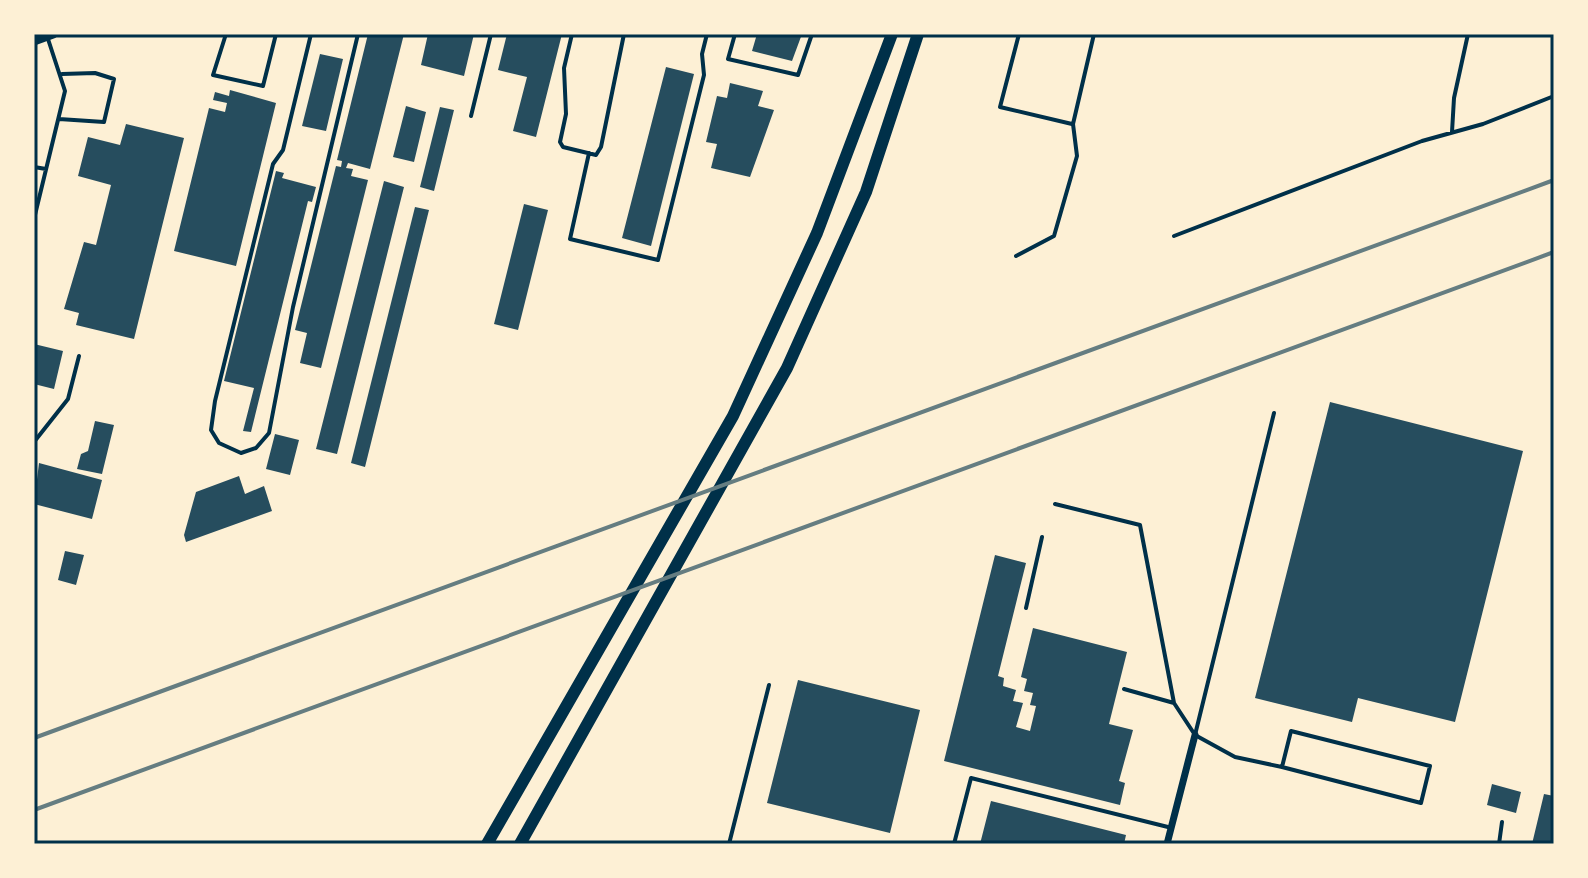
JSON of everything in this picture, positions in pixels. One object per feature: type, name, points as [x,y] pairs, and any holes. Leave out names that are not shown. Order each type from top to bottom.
[{"type":"main road","points":[[487,844],[733,416],[817,233],[892,34]]},
{"type":"main road","points":[[520,844],[764,413],[866,192],[918,34]]},
{"type":"street","points":[[34,41],[50,35]]},
{"type":"street","points":[[1167,844],[1195,735]]},
{"type":"lane","points":[[226,34],[213,75],[263,86],[276,34]]},
{"type":"lane","points":[[311,34],[283,150],[273,164],[215,401],[211,430],[219,443],[241,453],[256,448],[269,433],[293,307],[358,34]]},
{"type":"lane","points":[[471,116],[491,34]]},
{"type":"lane","points":[[572,34],[564,68],[566,114],[560,142],[563,147],[596,155],[601,147],[624,34]]},
{"type":"lane","points":[[589,153],[570,239],[658,260],[704,75],[702,54],[707,34]]},
{"type":"lane","points":[[735,34],[728,59],[798,75],[812,34]]},
{"type":"lane","points":[[1019,34],[1000,107],[1073,124]]},
{"type":"lane","points":[[1016,256],[1054,236],[1077,156],[1073,124],[1094,34]]},
{"type":"lane","points":[[1452,132],[1454,98],[1468,34]]},
{"type":"lane","points":[[34,219],[65,91],[50,35]]},
{"type":"lane","points":[[58,119],[104,122],[114,79],[95,73],[62,74]]},
{"type":"lane","points":[[1174,236],[1554,96]]},
{"type":"lane","points":[[34,167],[46,169]]},
{"type":"lane","points":[[34,442],[68,399],[79,356]]},
{"type":"lane","points":[[1195,735],[1274,413]]},
{"type":"lane","points":[[1055,504],[1140,525],[1174,703],[1195,735],[1235,757],[1421,803],[1430,766],[1291,731],[1282,767]]},
{"type":"lane","points":[[1026,608],[1042,537]]},
{"type":"lane","points":[[729,844],[769,685]]},
{"type":"lane","points":[[1124,689],[1174,703]]},
{"type":"lane","points":[[954,844],[971,778],[1172,828]]},
{"type":"lane","points":[[1499,844],[1502,822]]},
{"type":"building","points":[[368,34],[404,34],[370,169],[348,163],[346,168],[353,169],[351,176],[368,180],[321,368],[300,363],[307,333],[295,330],[336,166],[341,167],[342,161],[337,160]]},
{"type":"building","points":[[428,34],[474,34],[464,76],[421,65]]},
{"type":"building","points":[[507,34],[562,34],[536,137],[513,131],[527,77],[498,70]]},
{"type":"building","points":[[757,34],[802,34],[792,61],[752,51]]},
{"type":"building","points":[[320,54],[343,59],[326,131],[302,126]]},
{"type":"building","points":[[666,67],[694,74],[651,246],[622,238]]},
{"type":"building","points":[[730,83],[763,91],[758,106],[774,110],[750,177],[711,168],[717,144],[706,142],[717,96],[727,98]]},
{"type":"building","points":[[230,90],[276,103],[236,266],[174,251],[209,108],[225,112],[227,103],[213,100],[215,92],[229,96]]},
{"type":"building","points":[[406,106],[426,112],[414,162],[393,157]]},
{"type":"building","points":[[440,107],[454,110],[434,191],[420,187]]},
{"type":"building","points":[[126,124],[184,138],[134,339],[76,325],[79,313],[64,309],[84,242],[96,245],[111,185],[78,176],[88,137],[120,145]]},
{"type":"building","points":[[276,171],[284,173],[282,178],[316,187],[312,202],[308,201],[251,432],[243,431],[254,388],[224,381]]},
{"type":"building","points":[[384,181],[404,187],[337,454],[316,449]]},
{"type":"building","points":[[524,204],[548,210],[518,330],[494,324]]},
{"type":"building","points":[[415,207],[429,210],[365,467],[351,463]]},
{"type":"building","points":[[34,344],[63,351],[54,389],[34,384]]},
{"type":"building","points":[[1330,402],[1523,451],[1455,722],[1358,698],[1352,722],[1255,698]]},
{"type":"building","points":[[95,421],[114,425],[102,474],[77,469],[81,454],[88,451]]},
{"type":"building","points":[[275,434],[299,440],[290,475],[266,469]]},
{"type":"building","points":[[39,463],[102,480],[92,519],[34,504]]},
{"type":"building","points":[[239,476],[245,494],[264,486],[272,511],[186,542],[184,535],[196,492]]},
{"type":"building","points":[[65,551],[84,555],[76,585],[58,580]]},
{"type":"building","points":[[995,555],[1026,563],[998,676],[1004,678],[1003,686],[1016,690],[1013,701],[1023,703],[1016,727],[1030,731],[1036,706],[1030,705],[1033,693],[1024,691],[1027,679],[1021,677],[1033,628],[1127,652],[1109,724],[1133,730],[1119,781],[1125,783],[1120,805],[944,761]]},
{"type":"building","points":[[798,680],[920,710],[890,833],[767,803]]},
{"type":"building","points":[[1492,784],[1521,792],[1516,813],[1487,805]]},
{"type":"building","points":[[1544,794],[1554,796],[1554,844],[1532,844]]},
{"type":"building","points":[[991,801],[1126,835],[1124,844],[980,844]]},
{"type":"railway","points":[[34,738],[1554,180]]},
{"type":"railway","points":[[34,810],[1554,252]]}]
